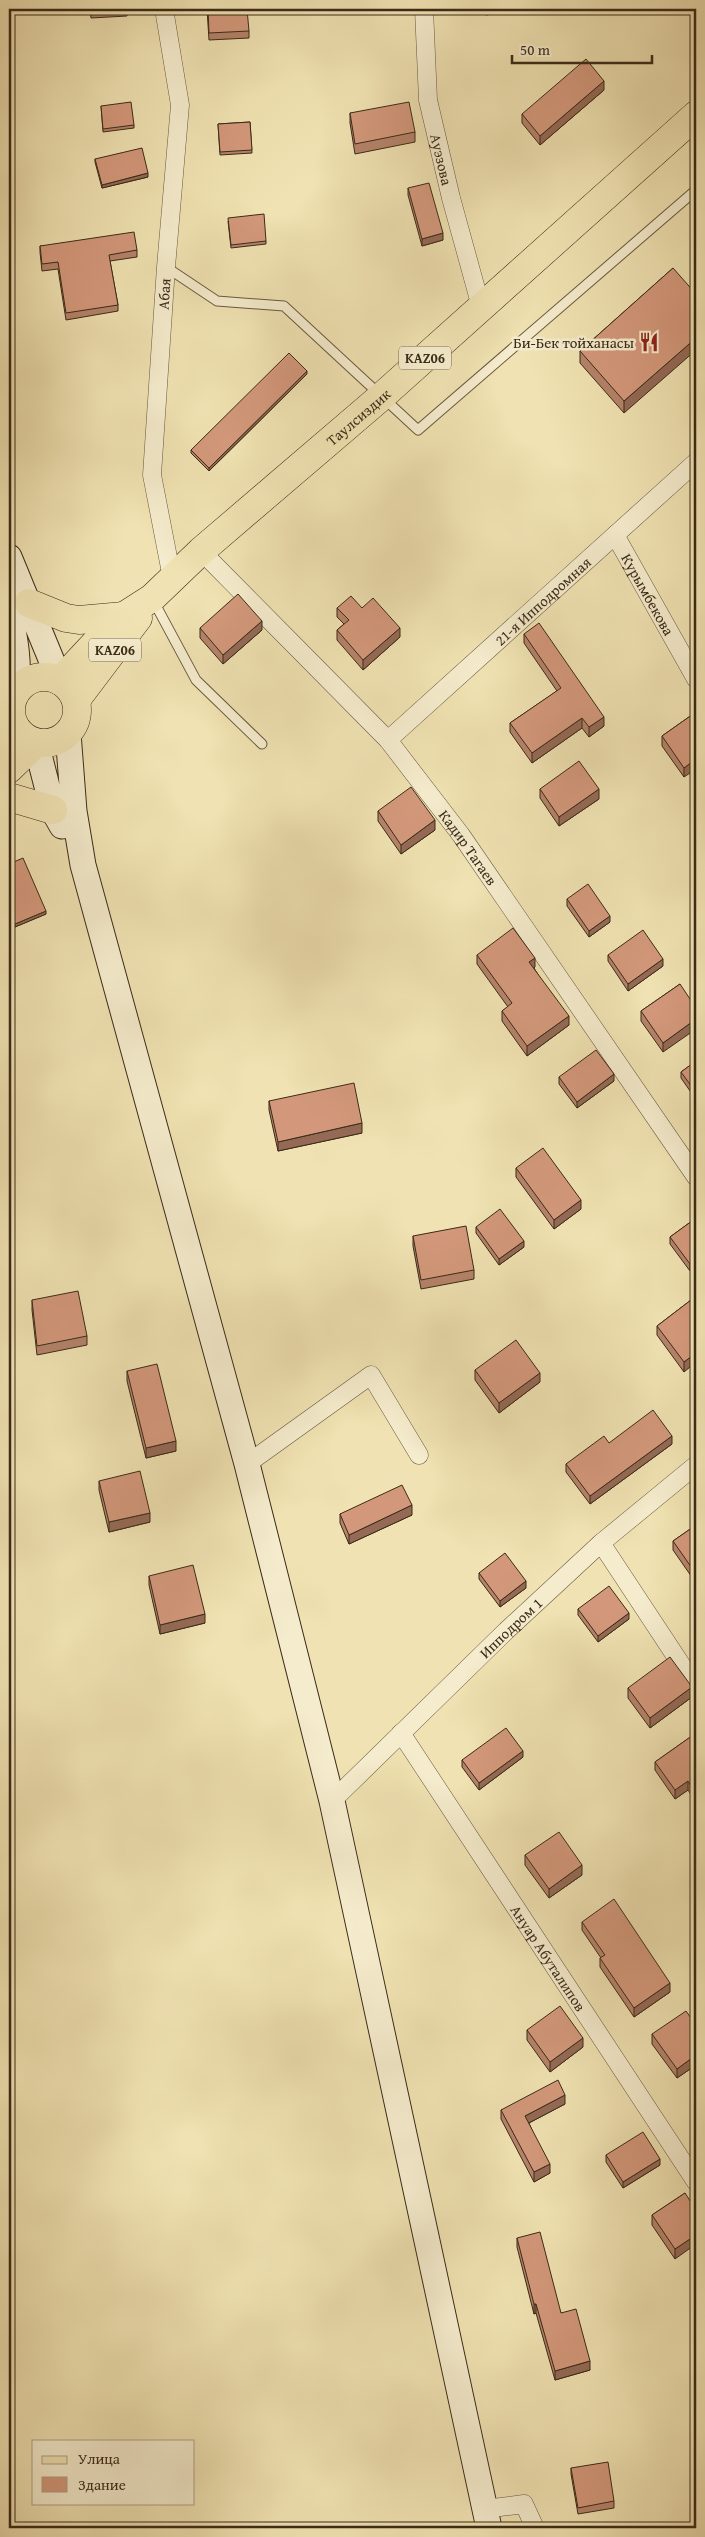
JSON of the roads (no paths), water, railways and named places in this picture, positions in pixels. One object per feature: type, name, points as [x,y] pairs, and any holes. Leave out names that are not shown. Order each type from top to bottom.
[{"type":"main road","name":"Таулсиздик","points":[[68,691],[114,652],[152,598],[172,578],[381,397],[696,115]]},
{"type":"main road","points":[[9,557],[19,606],[68,691],[76,718],[68,733],[53,743],[36,743],[21,734],[12,712],[18,675],[15,638],[19,606]]},
{"type":"main road","name":"Таулсиздик","points":[[68,691],[101,637],[124,616],[152,598]]},
{"type":"main road","points":[[19,606],[79,620],[124,616]]},
{"type":"main road","points":[[12,712],[21,686],[36,678],[52,678],[68,691]]},
{"type":"main road","points":[[68,733],[74,811],[83,865],[248,1464],[332,1801],[487,2518]]},
{"type":"main road","points":[[9,769],[36,743]]},
{"type":"main road","points":[[36,743],[53,810],[83,865]]},
{"type":"main road","points":[[9,797],[53,810]]},
{"type":"street","name":"Абая","points":[[164,9],[180,104],[166,267],[152,476],[172,578]]},
{"type":"street","name":"Ауэзова","points":[[424,9],[428,100],[451,198],[481,307]]},
{"type":"street","name":"21-я Ипподромная","points":[[388,740],[696,462]]},
{"type":"street","name":"Курымбекова","points":[[615,535],[696,679]]},
{"type":"street","name":"Кадир Тагаев","points":[[201,552],[388,740],[461,835],[696,1177]]},
{"type":"street","points":[[248,1464],[371,1375],[419,1455]]},
{"type":"street","name":"Ипподром 1","points":[[332,1801],[601,1543],[696,1465]]},
{"type":"street","points":[[601,1543],[696,1687]]},
{"type":"street","name":"Ануар Абуталипов","points":[[401,1733],[696,2182]]},
{"type":"street","points":[[487,2518],[524,2504],[535,2528]]},
{"type":"lane","points":[[166,267],[217,302],[284,306],[418,430],[696,190]]},
{"type":"lane","points":[[152,598],[196,680],[262,744]]},
{"type":"place","name":"Би-Бек тойханасы","points":[[649,342]]}]
